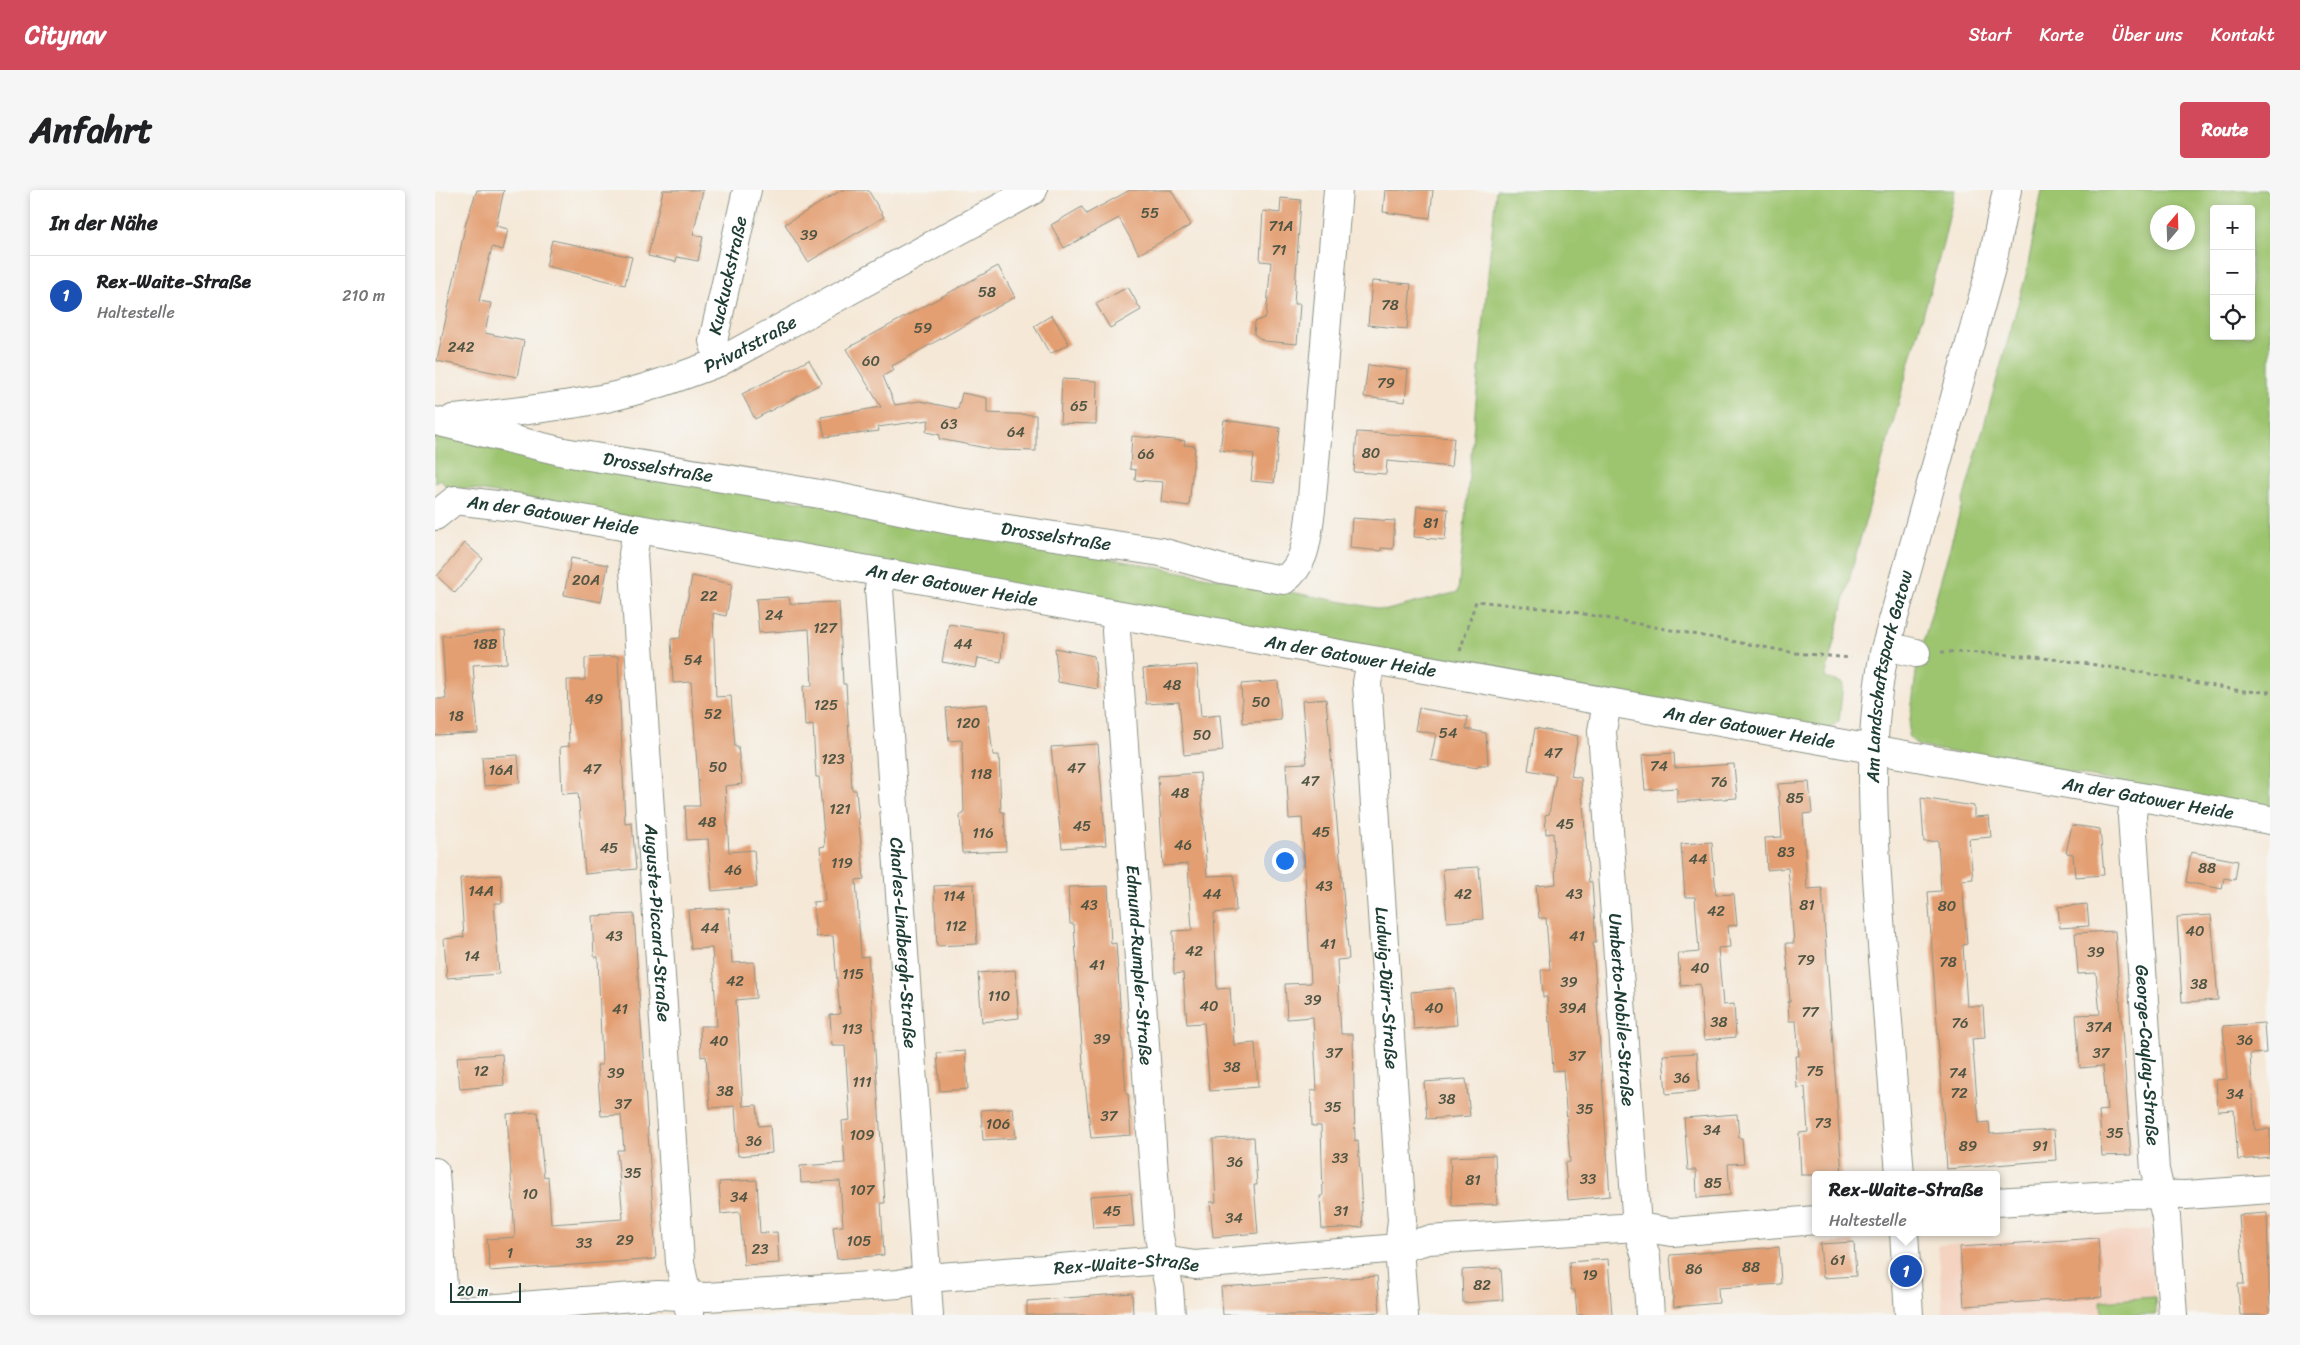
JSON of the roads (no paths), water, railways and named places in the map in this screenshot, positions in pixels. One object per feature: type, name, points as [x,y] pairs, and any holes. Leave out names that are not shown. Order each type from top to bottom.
[{"type":"street","name":"Kuckuckstraße","points":[[719,362],[713,341],[747,190]]},
{"type":"street","name":"Privatstraße","points":[[437,421],[555,407],[607,398],[688,374],[719,362],[1033,190]]},
{"type":"street","name":"Drosselstraße","points":[[437,421],[564,452],[832,496],[954,521],[1161,552],[1223,569],[1284,580],[1298,568],[1305,551],[1311,510],[1338,190]]},
{"type":"street","name":"Am Landschaftspark Gatow","points":[[1900,1171],[1874,835],[1873,750],[1877,690],[1886,646],[1991,268],[2007,190]]},
{"type":"street","name":"An der Gatower Heide","points":[[435,516],[455,500],[521,508],[2270,820]]},
{"type":"street","name":"Auguste-Piccard-Straße","points":[[637,529],[634,564],[680,1262],[689,1306]]},
{"type":"street","name":"Charles-Lindbergh-Straße","points":[[882,573],[879,589],[929,1315]]},
{"type":"street","name":"Edmund-Rumpler-Straße","points":[[1118,615],[1116,631],[1157,1222],[1169,1288],[1171,1315]]},
{"type":"street","points":[[1886,646],[1916,654]]},
{"type":"street","name":"Ludwig-Dürr-Straße","points":[[1371,660],[1367,684],[1402,1220],[1399,1248],[1404,1315]]},
{"type":"street","name":"Umberto-Nobile-Straße","points":[[1607,703],[1602,732],[1637,1227],[1646,1257],[1650,1315]]},
{"type":"street","name":"George-Caylay-Straße","points":[[2135,796],[2132,816],[2155,1170],[2166,1217],[2173,1315]]},
{"type":"street","points":[[435,1172],[442,1313]]},
{"type":"street","points":[[2000,1202],[2129,1194],[2162,1195],[2270,1189]]},
{"type":"street","name":"Rex-Waite-Straße","points":[[442,1313],[659,1295],[689,1306],[707,1297],[890,1284],[927,1278],[1163,1260],[1195,1264],[1399,1248],[1428,1240],[1637,1227],[1672,1232],[1812,1220]]},
{"type":"street","points":[[1904,1236],[1909,1315]]},
{"type":"place","name":"Rex-Waite-Straße","points":[[1906,1271]]}]
